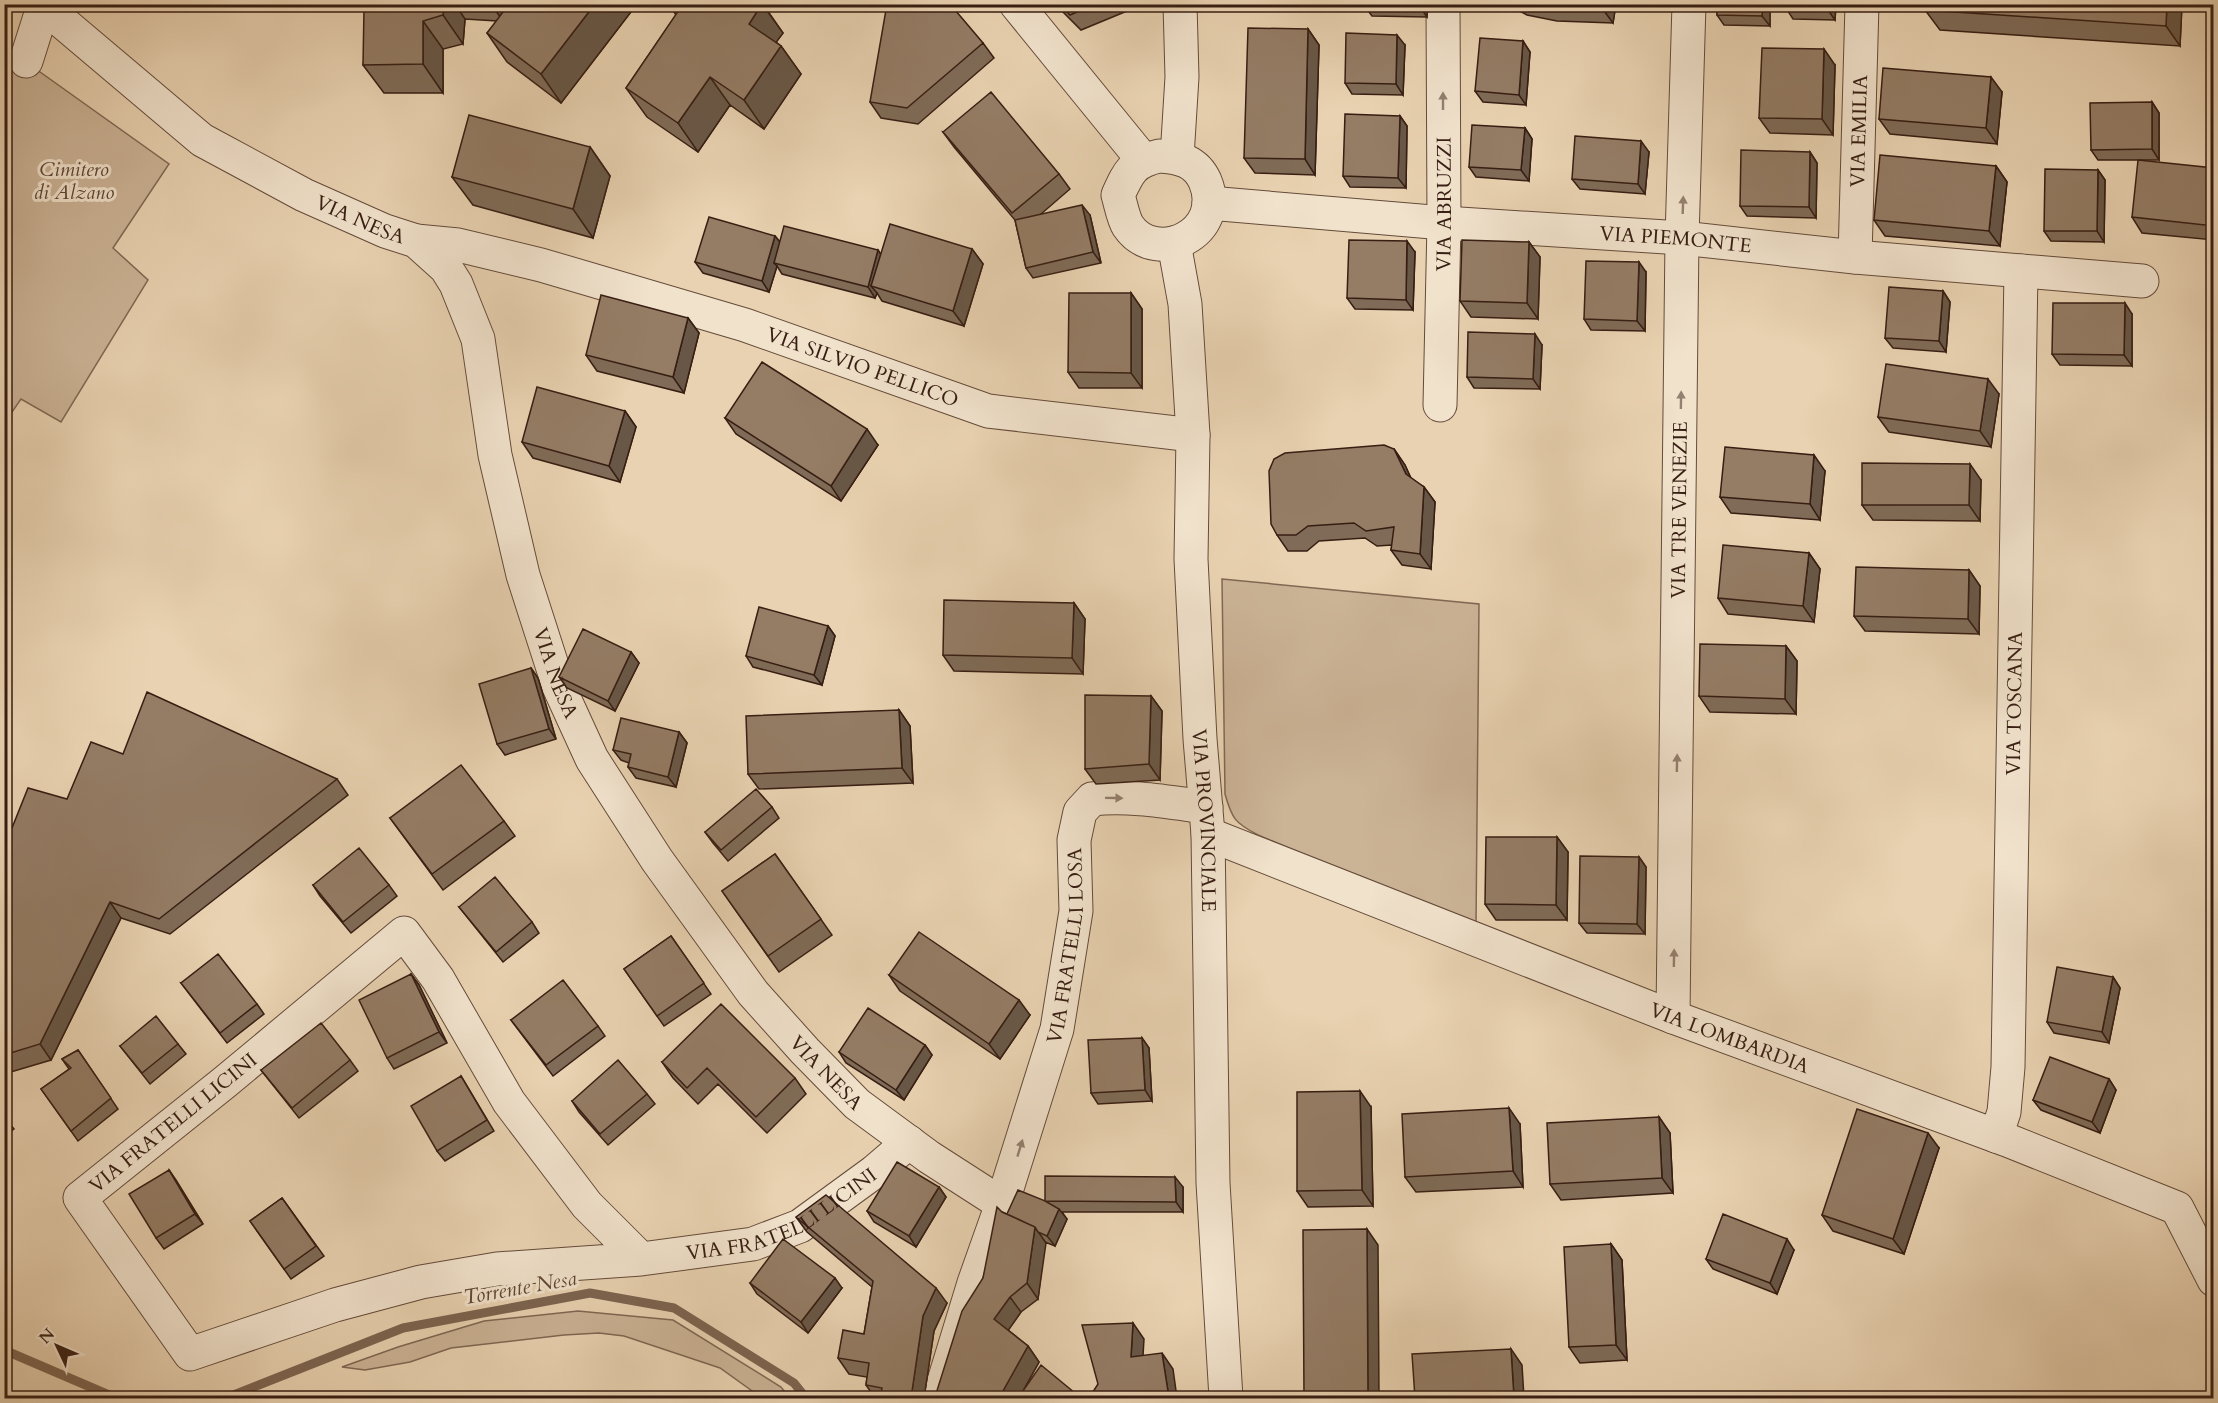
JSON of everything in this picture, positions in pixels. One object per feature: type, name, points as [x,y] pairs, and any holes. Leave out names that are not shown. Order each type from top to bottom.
[{"type":"street","points":[[1016,4],[1143,160]]},
{"type":"street","points":[[1177,157],[1182,77],[1180,4]]},
{"type":"street","name":"VIA ABRUZZI","points":[[1440,405],[1444,223],[1443,4]]},
{"type":"street","name":"VIA TRE VENEZIE","points":[[1673,1017],[1682,238],[1689,4]]},
{"type":"street","name":"VIA EMILIA","points":[[1855,257],[1862,4]]},
{"type":"street","points":[[26,61],[43,5]]},
{"type":"street","name":"VIA NESA","points":[[43,5],[202,140],[304,195],[385,231],[416,241],[446,268],[456,284],[478,339],[495,455],[523,575],[559,687],[592,759],[657,860],[753,993],[805,1051],[857,1104],[929,1157],[1002,1204]]},
{"type":"street","points":[[1159,156],[1177,157],[1190,162],[1201,173],[1208,188],[1209,203],[1205,219],[1186,239],[1157,245],[1143,239],[1129,227],[1118,195],[1130,170],[1143,160],[1159,156]]},
{"type":"street","name":"VIA PIEMONTE","points":[[1209,203],[1444,223],[1682,238],[1855,257],[2142,281]]},
{"type":"street","name":"VIA SILVIO PELLICO","points":[[416,241],[458,245],[541,265],[745,325],[988,411],[1192,435]]},
{"type":"street","name":"VIA PROVINCIALE","points":[[1174,243],[1185,304],[1192,435],[1191,559],[1200,739],[1207,821],[1213,1183],[1226,1398]]},
{"type":"street","name":"VIA SILVIO PELLICO","points":[[456,284],[475,272],[541,265]]},
{"type":"street","name":"VIA TOSCANA","points":[[1996,1136],[2004,1112],[2008,1067],[2021,271]]},
{"type":"street","name":"VIA FRATELLI LOSA","points":[[1002,1204],[1057,1029],[1076,911],[1074,840],[1080,812],[1092,799],[1108,797],[1155,800],[1207,821]]},
{"type":"street","name":"VIA LOMBARDIA","points":[[1207,821],[1673,1017],[1996,1136],[2177,1208],[2214,1280]]},
{"type":"street","name":"VIA FRATELLI LICINI","points":[[640,1259],[587,1205],[509,1102],[438,979],[404,933],[225,1082],[80,1198],[190,1354],[335,1305],[421,1282],[497,1269],[640,1259],[753,1244],[800,1226],[874,1172],[909,1142]]},
{"type":"street","points":[[940,1398],[974,1283],[1002,1204]]},
{"type":"green space","name":"Cimitero di Alzano","points":[[5,47],[169,164],[113,248],[148,280],[61,422],[21,399],[5,422]]},
{"type":"green space","points":[[1222,579],[1479,604],[1476,926],[1258,835],[1236,819],[1225,794]]},
{"type":"green space","points":[[578,1311],[673,1320],[781,1387],[790,1398],[762,1398],[720,1368],[624,1336],[599,1333],[451,1348],[410,1362],[365,1370],[342,1367],[484,1321]]},
{"type":"building","points":[[375,4],[444,4],[443,15],[423,21],[423,64],[363,65],[364,8]]},
{"type":"building","points":[[509,4],[595,4],[541,74],[487,33]]},
{"type":"building","points":[[671,4],[762,4],[749,24],[781,46],[744,100],[710,77],[678,123],[626,88],[679,10]]},
{"type":"building","points":[[887,4],[950,4],[983,43],[907,108],[870,102]]},
{"type":"building","points":[[1060,4],[1095,4],[1070,15]]},
{"type":"building","points":[[1717,4],[1763,4],[1762,16],[1717,15]]},
{"type":"building","points":[[1786,4],[1828,4],[1828,10],[1786,8]]},
{"type":"building","points":[[1925,4],[2167,4],[2166,26],[1925,10]]},
{"type":"building","points":[[1248,28],[1308,29],[1305,159],[1244,158]]},
{"type":"building","points":[[1346,33],[1397,35],[1396,84],[1345,83]]},
{"type":"building","points":[[1480,38],[1523,41],[1519,95],[1475,91]]},
{"type":"building","points":[[1762,48],[1824,49],[1822,119],[1759,118]]},
{"type":"building","points":[[1883,68],[1991,77],[1986,128],[1879,119]]},
{"type":"building","points":[[991,92],[1059,174],[1012,213],[943,132]]},
{"type":"building","points":[[2152,102],[2152,149],[2091,150],[2090,103]]},
{"type":"building","points":[[1345,114],[1400,116],[1398,178],[1343,176]]},
{"type":"building","points":[[469,115],[590,147],[573,209],[452,177]]},
{"type":"building","points":[[1472,125],[1525,128],[1521,170],[1469,167]]},
{"type":"building","points":[[1575,136],[1641,141],[1638,184],[1572,179]]},
{"type":"building","points":[[1741,150],[1810,152],[1809,207],[1740,206]]},
{"type":"building","points":[[1880,155],[1996,166],[1989,231],[1874,220]]},
{"type":"building","points":[[2138,160],[2214,168],[2214,226],[2132,217]]},
{"type":"building","points":[[2045,169],[2098,170],[2097,231],[2044,231]]},
{"type":"building","points":[[1082,205],[1093,252],[1026,268],[1015,220]]},
{"type":"building","points":[[709,217],[775,236],[762,281],[695,262]]},
{"type":"building","points":[[890,224],[972,249],[953,311],[871,286]]},
{"type":"building","points":[[784,226],[878,250],[868,287],[774,263]]},
{"type":"building","points":[[1349,240],[1407,241],[1406,300],[1347,298]]},
{"type":"building","points":[[1462,240],[1529,242],[1527,303],[1460,301]]},
{"type":"building","points":[[1586,261],[1639,262],[1637,321],[1584,319]]},
{"type":"building","points":[[1889,287],[1943,291],[1939,341],[1885,338]]},
{"type":"building","points":[[1069,293],[1131,293],[1131,373],[1068,372]]},
{"type":"building","points":[[601,295],[688,318],[673,377],[586,355]]},
{"type":"building","points":[[2053,303],[2125,303],[2124,355],[2052,354]]},
{"type":"building","points":[[1468,332],[1535,334],[1533,379],[1467,377]]},
{"type":"building","points":[[762,362],[867,429],[831,486],[725,418]]},
{"type":"building","points":[[1886,364],[1988,379],[1980,431],[1878,417]]},
{"type":"building","points":[[537,387],[625,411],[609,466],[522,442]]},
{"type":"building","points":[[1384,445],[1394,449],[1406,474],[1424,487],[1420,554],[1391,550],[1394,527],[1366,531],[1354,523],[1308,526],[1296,535],[1277,535],[1271,524],[1269,471],[1274,459],[1285,453]]},
{"type":"building","points":[[1725,447],[1814,455],[1810,504],[1720,497]]},
{"type":"building","points":[[1862,463],[1970,464],[1969,505],[1862,505]]},
{"type":"building","points":[[1723,545],[1809,553],[1803,606],[1718,598]]},
{"type":"building","points":[[1856,567],[1969,570],[1968,619],[1854,616]]},
{"type":"building","points":[[944,600],[1074,603],[1072,658],[943,655]]},
{"type":"building","points":[[759,607],[828,626],[814,675],[746,656]]},
{"type":"building","points":[[583,629],[631,652],[608,701],[559,677]]},
{"type":"building","points":[[1700,644],[1786,646],[1785,699],[1699,696]]},
{"type":"building","points":[[531,668],[549,729],[497,744],[479,684]]},
{"type":"building","points":[[147,692],[337,779],[159,919],[110,902],[40,1044],[4,1055],[4,848],[28,788],[67,799],[91,742],[123,754]]},
{"type":"building","points":[[1085,695],[1151,696],[1149,764],[1085,769]]},
{"type":"building","points":[[899,710],[902,768],[748,774],[746,716]]},
{"type":"building","points":[[621,718],[679,732],[668,777],[628,767],[631,754],[613,750]]},
{"type":"building","points":[[461,765],[504,821],[432,874],[390,818]]},
{"type":"building","points":[[756,789],[772,807],[721,850],[705,832]]},
{"type":"building","points":[[1486,837],[1557,837],[1556,905],[1485,904]]},
{"type":"building","points":[[359,848],[389,885],[343,922],[313,885]]},
{"type":"building","points":[[775,854],[821,919],[768,956],[722,891]]},
{"type":"building","points":[[1580,856],[1639,857],[1637,924],[1579,923]]},
{"type":"building","points":[[495,877],[532,922],[496,952],[459,907]]},
{"type":"building","points":[[919,932],[1019,1000],[989,1044],[889,975]]},
{"type":"building","points":[[671,936],[704,983],[657,1016],[624,969]]},
{"type":"building","points":[[218,954],[257,1004],[220,1033],[181,983]]},
{"type":"building","points":[[2057,967],[2113,977],[2102,1032],[2047,1022]]},
{"type":"building","points":[[411,974],[439,1032],[387,1058],[359,1000]]},
{"type":"building","points":[[563,980],[598,1026],[546,1065],[511,1020]]},
{"type":"building","points":[[721,1004],[795,1078],[756,1117],[707,1068],[687,1088],[662,1062]]},
{"type":"building","points":[[868,1008],[925,1045],[896,1090],[839,1052]]},
{"type":"building","points":[[156,1016],[178,1044],[142,1073],[120,1046]]},
{"type":"building","points":[[321,1023],[350,1060],[292,1108],[261,1070]]},
{"type":"building","points":[[1142,1038],[1145,1090],[1091,1093],[1088,1040]]},
{"type":"building","points":[[78,1050],[111,1098],[71,1131],[41,1089],[71,1068],[62,1059]]},
{"type":"building","points":[[2050,1057],[2109,1079],[2092,1122],[2033,1100]]},
{"type":"building","points":[[618,1060],[647,1094],[600,1134],[572,1101]]},
{"type":"building","points":[[461,1076],[487,1120],[437,1151],[411,1106]]},
{"type":"building","points":[[1360,1091],[1362,1190],[1297,1191],[1297,1092]]},
{"type":"building","points":[[1509,1108],[1513,1171],[1405,1177],[1402,1114]]},
{"type":"building","points":[[1857,1109],[1928,1133],[1893,1239],[1822,1215]]},
{"type":"building","points":[[1659,1117],[1662,1178],[1550,1184],[1547,1123]]},
{"type":"building","points":[[897,1162],[939,1187],[909,1236],[867,1211]]},
{"type":"building","points":[[169,1170],[195,1214],[156,1238],[129,1194]]},
{"type":"building","points":[[1045,1176],[1175,1177],[1176,1202],[1045,1201]]},
{"type":"building","points":[[1018,1190],[1059,1209],[1047,1236],[1038,1232],[1035,1227],[1007,1214]]},
{"type":"building","points":[[826,1195],[936,1288],[923,1316],[911,1398],[880,1398],[882,1388],[866,1385],[869,1363],[838,1358],[843,1330],[864,1334],[873,1281],[796,1217]]},
{"type":"building","points":[[282,1198],[316,1246],[284,1269],[250,1221]]},
{"type":"building","points":[[997,1207],[1002,1212],[1035,1227],[1027,1283],[1010,1297],[994,1319],[1028,1346],[999,1398],[935,1397],[962,1311],[983,1278]]},
{"type":"building","points":[[1723,1214],[1787,1239],[1770,1283],[1706,1259]]},
{"type":"building","points":[[1367,1229],[1368,1398],[1304,1398],[1303,1230]]},
{"type":"building","points":[[783,1239],[835,1278],[801,1322],[750,1283]]},
{"type":"building","points":[[1611,1244],[1616,1345],[1569,1347],[1564,1247]]},
{"type":"building","points":[[1133,1323],[1131,1357],[1162,1353],[1169,1398],[1089,1398],[1098,1384],[1082,1325]]},
{"type":"building","points":[[1511,1349],[1514,1398],[1415,1398],[1412,1354]]},
{"type":"building","points":[[1041,1365],[1081,1398],[1018,1398]]},
{"type":"waterway","name":"Torrente Nesa","points":[[226,1398],[403,1328],[590,1293],[674,1308],[794,1383],[806,1398]]},
{"type":"waterway","name":"Torrente Nesa","points":[[4,1350],[116,1398]]}]
